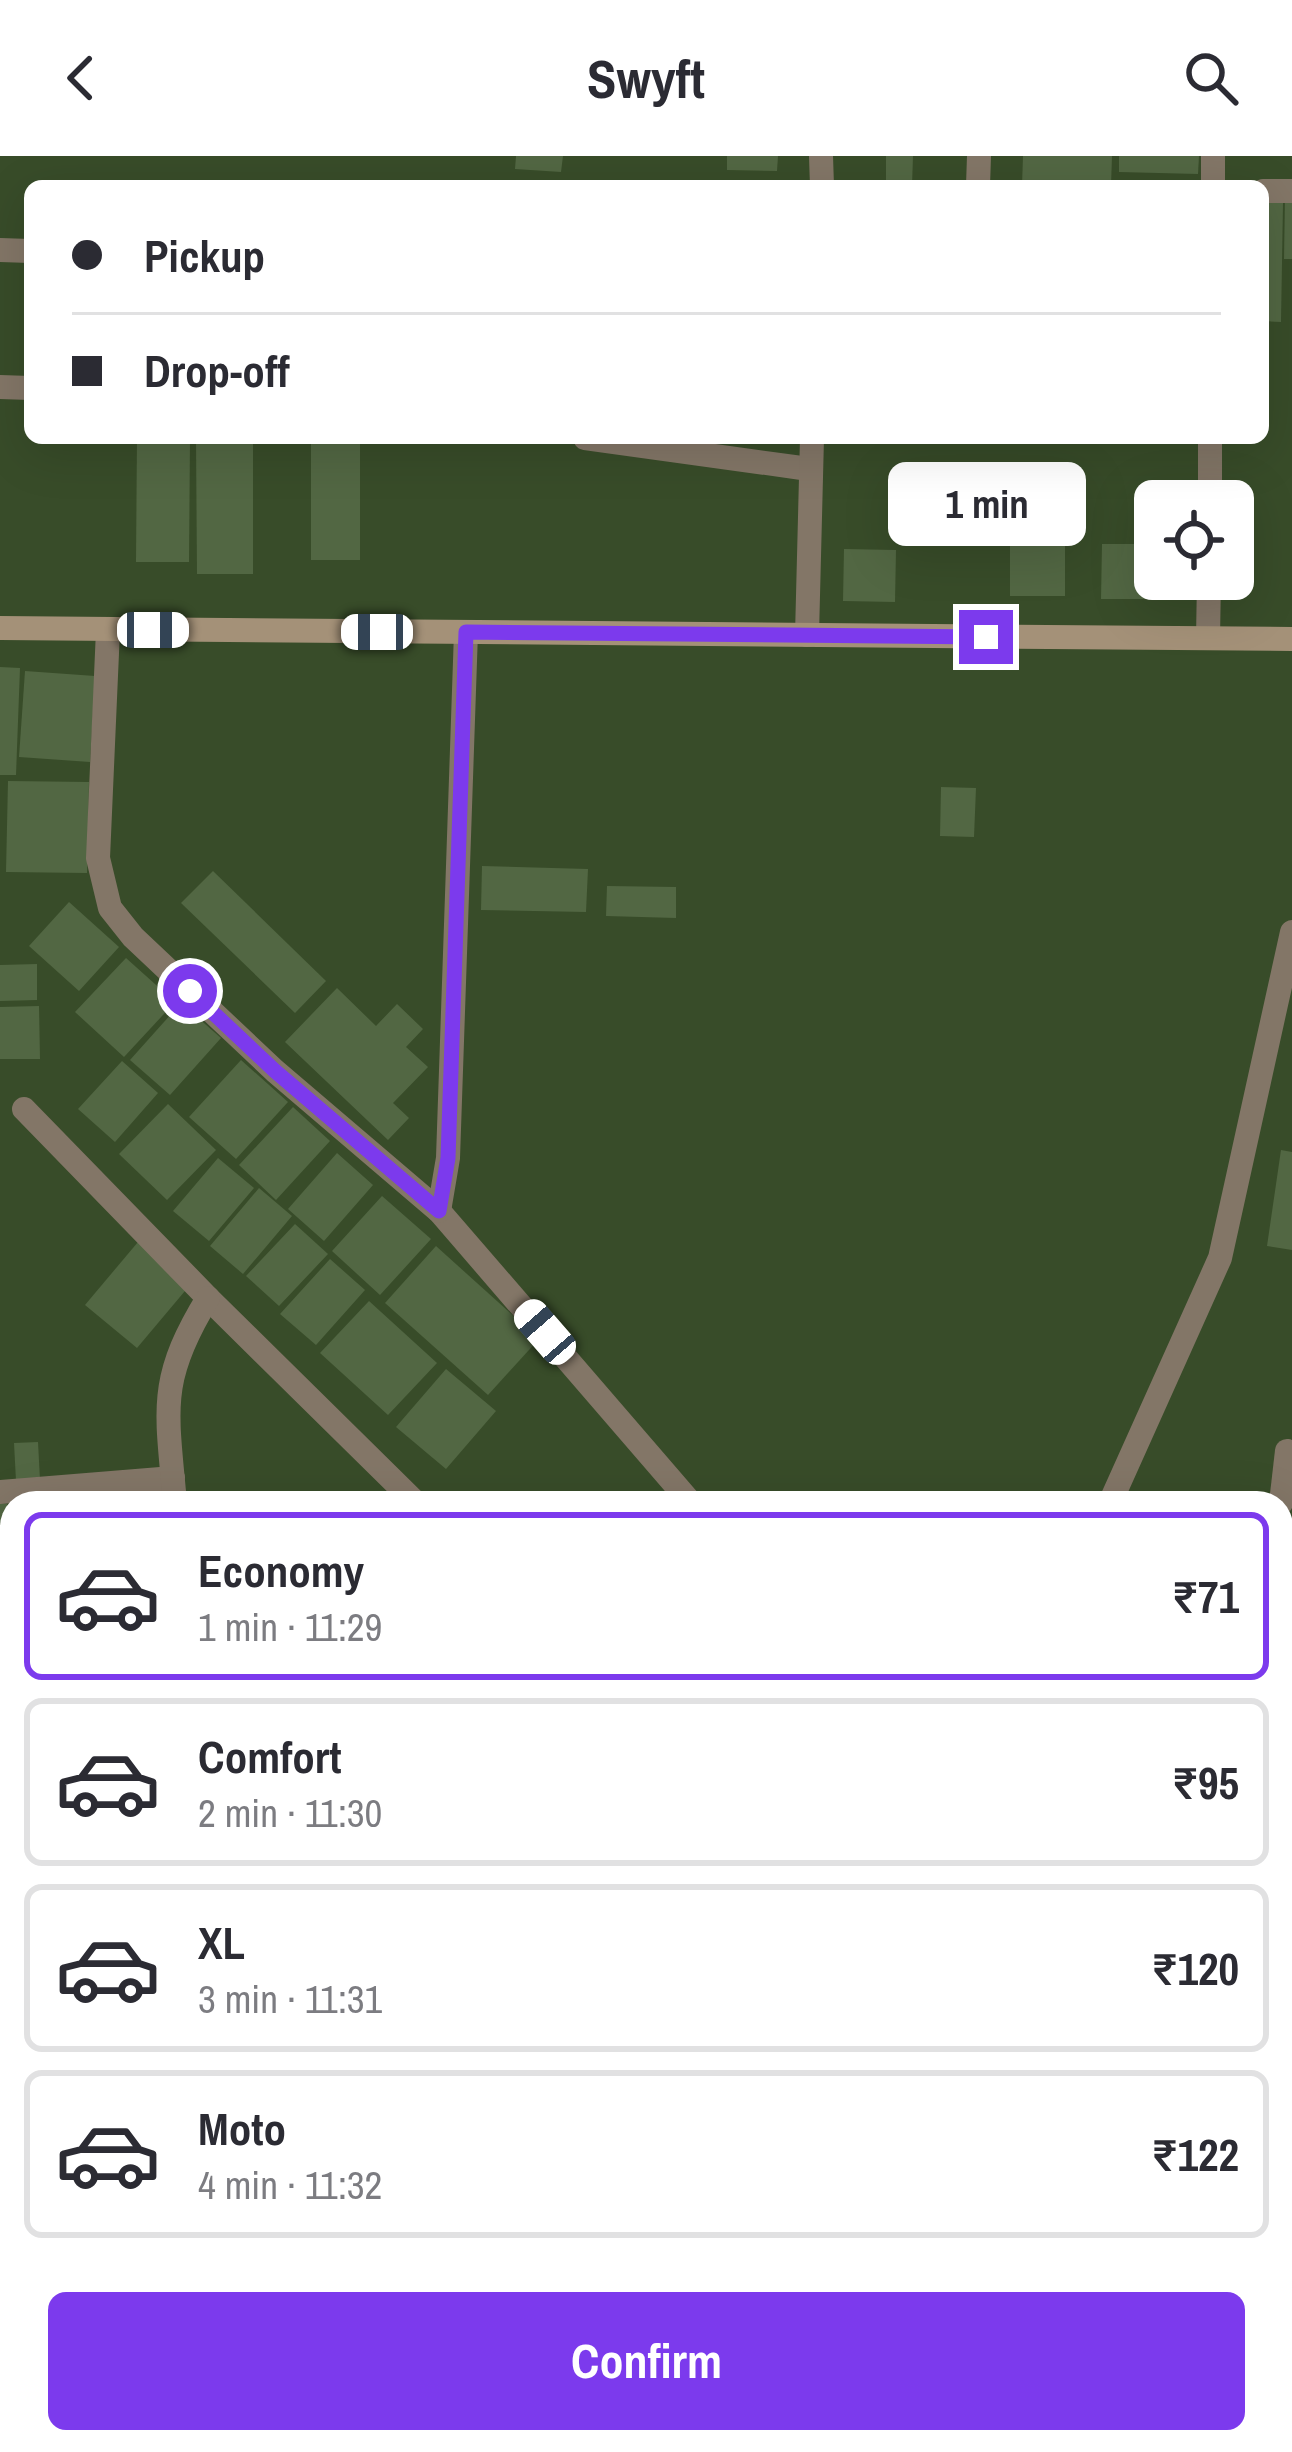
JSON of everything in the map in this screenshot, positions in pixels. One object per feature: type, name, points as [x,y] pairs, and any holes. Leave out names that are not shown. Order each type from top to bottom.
[{"type":"street","points":[[628,444],[808,469]]},
{"type":"street","points":[[807,635],[811,444]]},
{"type":"street","points":[[1210,444],[1210,480]]},
{"type":"street","points":[[1208,638],[1209,600]]},
{"type":"street","points":[[0,628],[1292,639]]},
{"type":"street","points":[[108,630],[98,858],[110,908],[133,938],[275,1071],[439,1211],[681,1491]]},
{"type":"street","points":[[439,1211],[448,1158],[466,632]]},
{"type":"street","points":[[1115,1491],[1220,1258],[1292,932]]},
{"type":"street","points":[[24,1109],[404,1491]]},
{"type":"street","points":[[174,1491],[167,1407],[170,1373],[184,1337],[208,1298]]},
{"type":"street","points":[[1282,1491],[1287,1451]]},
{"type":"building","points":[[516,156],[563,156],[561,172],[515,169]]},
{"type":"building","points":[[727,156],[778,156],[777,171],[727,170]]},
{"type":"building","points":[[886,156],[913,156],[912,180],[886,180]]},
{"type":"building","points":[[1023,156],[1112,156],[1111,180],[1022,180]]},
{"type":"building","points":[[1119,156],[1199,156],[1198,174],[1119,172]]},
{"type":"building","points":[[1285,197],[1292,197],[1292,259],[1284,259]]},
{"type":"building","points":[[1269,202],[1283,203],[1281,322],[1269,321]]},
{"type":"building","points":[[137,444],[190,444],[189,562],[136,562]]},
{"type":"building","points":[[196,444],[253,444],[253,574],[197,574]]},
{"type":"building","points":[[311,444],[360,444],[360,560],[311,560]]},
{"type":"building","points":[[1010,535],[1065,535],[1065,596],[1010,596]]},
{"type":"building","points":[[1102,544],[1134,544],[1134,599],[1101,599]]},
{"type":"building","points":[[844,549],[896,550],[895,602],[843,601]]},
{"type":"building","points":[[0,667],[20,668],[16,775],[0,775]]},
{"type":"building","points":[[25,671],[95,676],[90,762],[19,757]]},
{"type":"building","points":[[8,781],[89,782],[87,873],[6,872]]},
{"type":"building","points":[[941,787],[976,788],[974,837],[940,836]]},
{"type":"building","points":[[482,866],[588,869],[586,912],[481,910]]},
{"type":"building","points":[[213,871],[326,981],[295,1013],[181,903]]},
{"type":"building","points":[[607,886],[676,887],[676,918],[606,916]]},
{"type":"building","points":[[69,902],[119,947],[79,991],[29,946]]},
{"type":"building","points":[[126,958],[175,1002],[124,1057],[75,1012]]},
{"type":"building","points":[[37,964],[37,1000],[0,1001],[0,965]]},
{"type":"building","points":[[337,988],[376,1026],[397,1004],[423,1029],[406,1047],[428,1067],[393,1103],[409,1118],[388,1140],[285,1042]]},
{"type":"building","points":[[181,1003],[221,1038],[170,1095],[130,1060]]},
{"type":"building","points":[[39,1006],[40,1059],[0,1059],[0,1007]]},
{"type":"building","points":[[241,1060],[288,1102],[236,1159],[189,1117]]},
{"type":"building","points":[[122,1061],[158,1093],[115,1142],[78,1109]]},
{"type":"building","points":[[168,1104],[216,1150],[167,1200],[119,1154]]},
{"type":"building","points":[[293,1107],[330,1141],[276,1200],[239,1165]]},
{"type":"building","points":[[1281,1150],[1292,1152],[1292,1250],[1267,1246]]},
{"type":"building","points":[[337,1153],[373,1185],[324,1241],[288,1209]]},
{"type":"building","points":[[218,1158],[254,1188],[209,1241],[173,1211]]},
{"type":"building","points":[[259,1188],[292,1216],[243,1274],[210,1246]]},
{"type":"building","points":[[382,1196],[431,1239],[380,1295],[332,1251]]},
{"type":"building","points":[[295,1224],[328,1254],[279,1306],[246,1276]]},
{"type":"building","points":[[138,1242],[190,1285],[137,1348],[85,1305]]},
{"type":"building","points":[[436,1246],[539,1339],[488,1395],[385,1303]]},
{"type":"building","points":[[330,1259],[365,1290],[316,1345],[280,1314]]},
{"type":"building","points":[[369,1301],[437,1363],[388,1415],[320,1353]]},
{"type":"building","points":[[446,1369],[496,1411],[446,1469],[396,1427]]},
{"type":"building","points":[[38,1442],[40,1480],[16,1481],[14,1443]]},
{"type":"route","points":[[190,991],[275,1071],[439,1211],[448,1158],[466,632],[986,637]]}]
